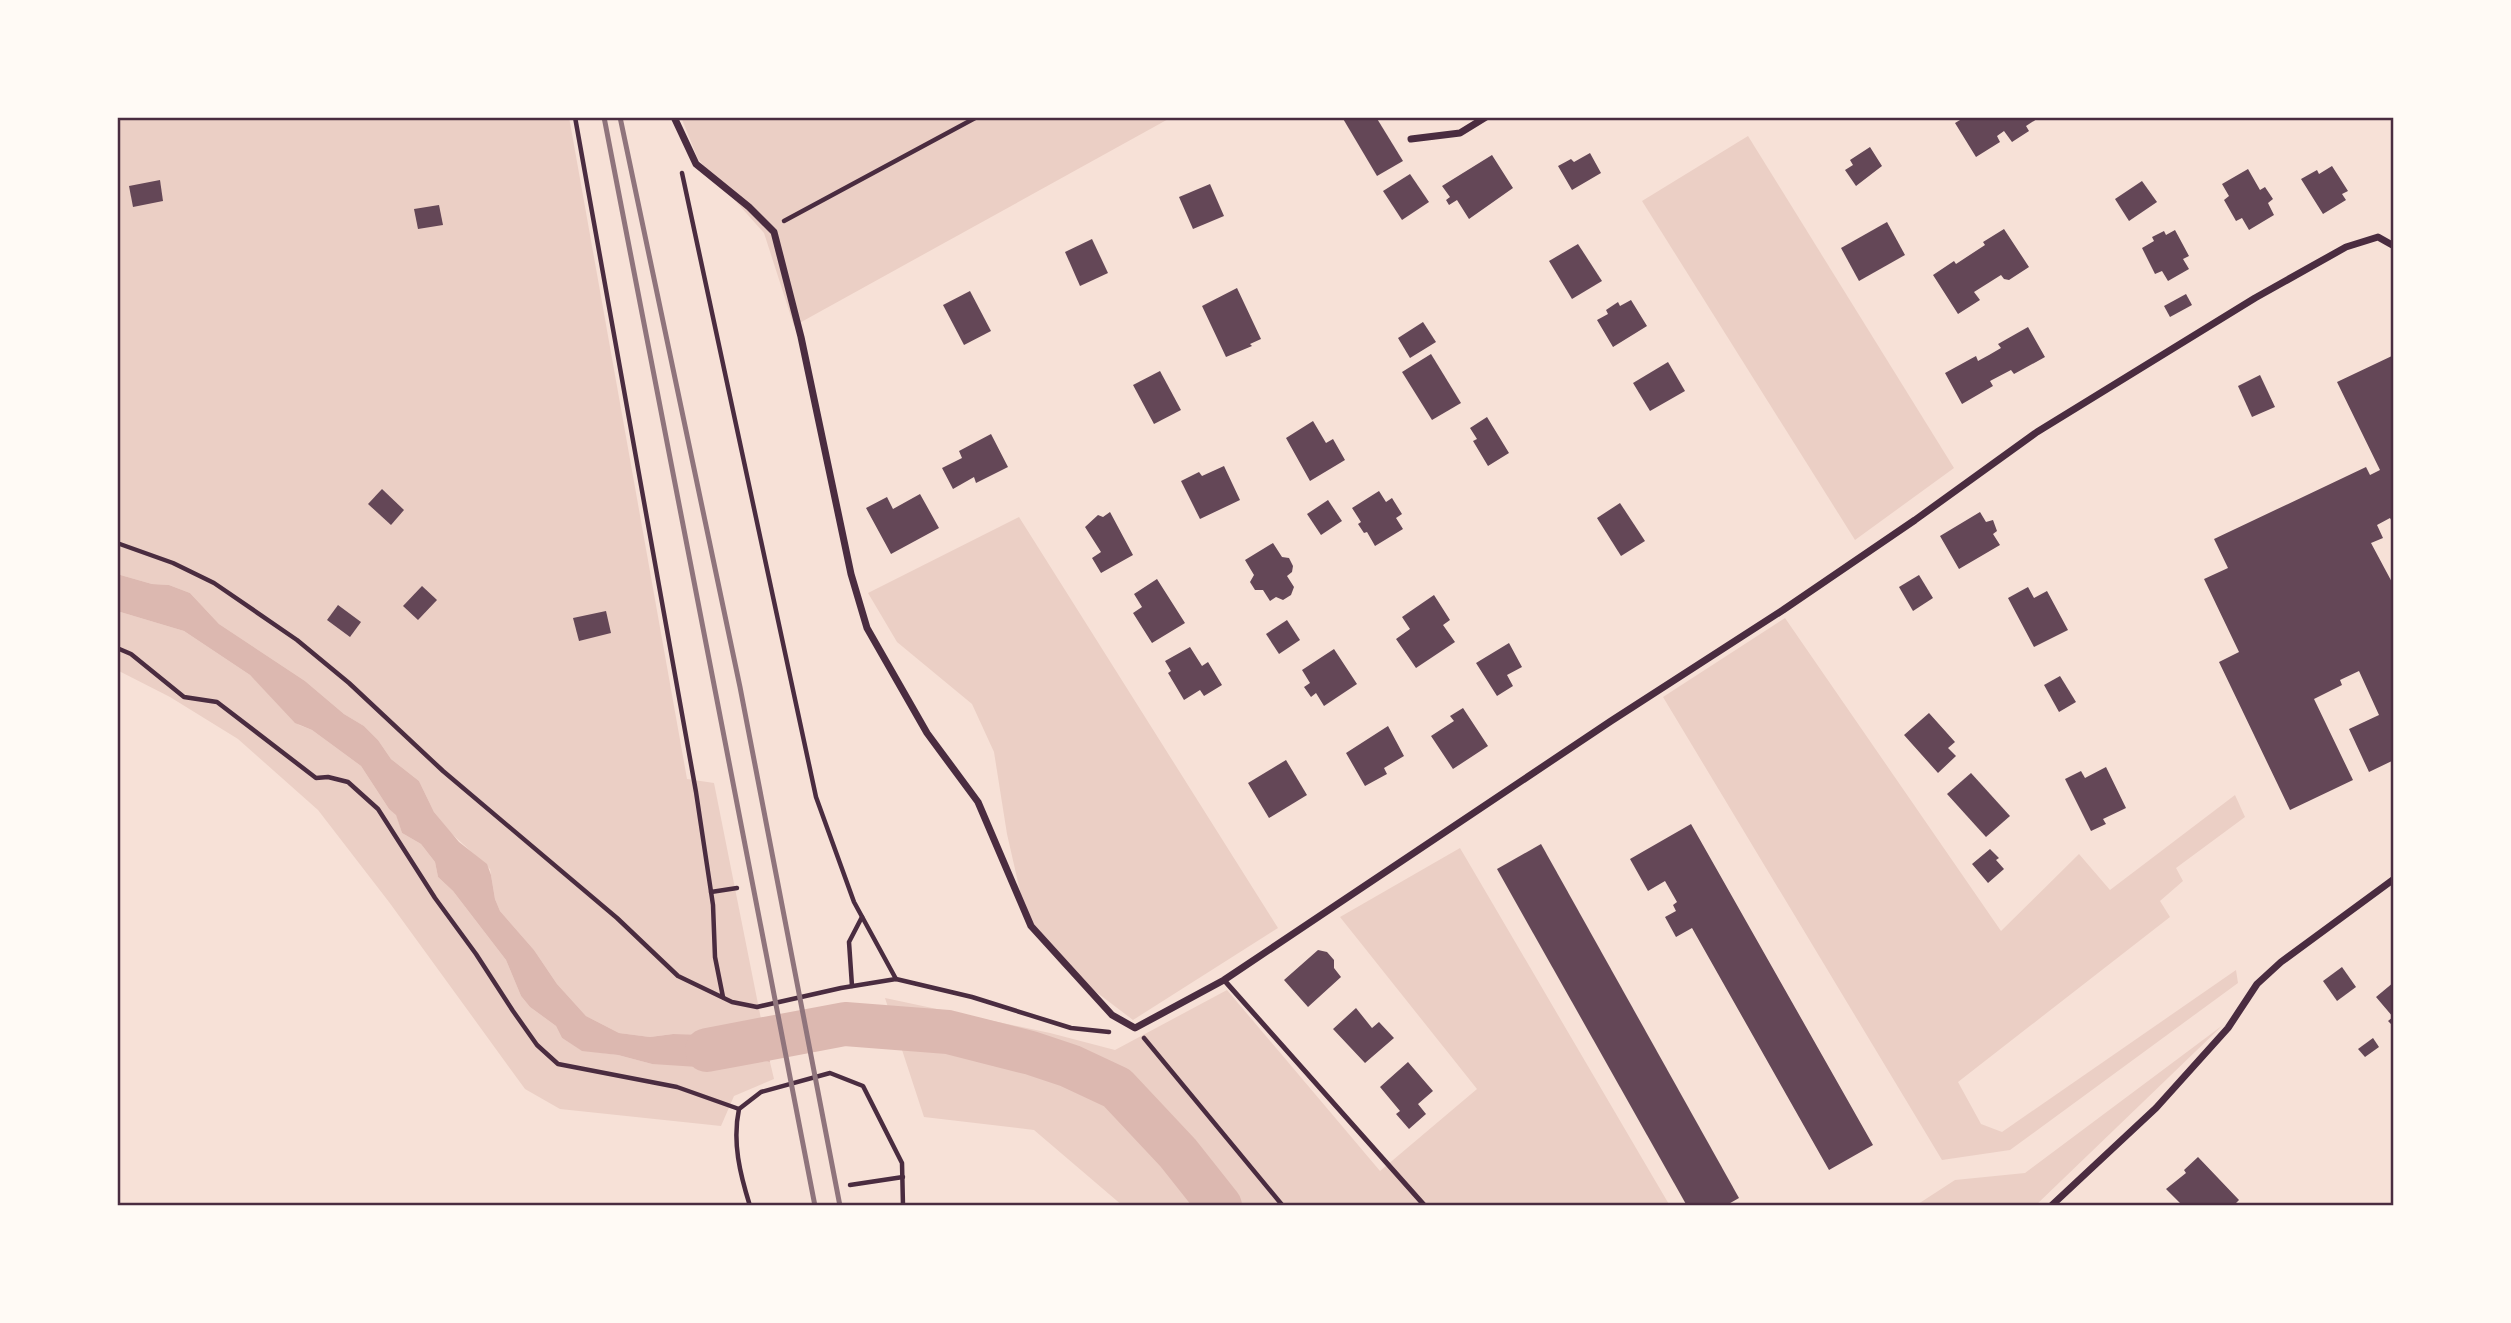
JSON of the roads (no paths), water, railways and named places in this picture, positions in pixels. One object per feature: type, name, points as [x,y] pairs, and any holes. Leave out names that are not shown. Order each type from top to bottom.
[{"type":"street","points":[[674,117],[696,164],[749,207],[774,232],[801,337],[851,574],[867,628],[927,733],[978,802],[1031,926],[1112,1015],[1135,1028],[1224,980],[1611,721],[1783,610],[2037,432],[2255,298],[2346,247],[2378,237],[2394,246]]},
{"type":"street","points":[[1411,139],[1460,134],[1486,117]]},
{"type":"street","points":[[2051,1206],[2155,1108],[2228,1028],[2257,984],[2281,962],[2394,879]]},
{"type":"lane","points":[[1224,980],[1425,1206]]},
{"type":"waterway","points":[[707,1050],[845,1024],[948,1032],[1031,1053],[1070,1066],[1117,1088],[1178,1153],[1220,1206]]},
{"type":"railway","points":[[604,117],[815,1206]]},
{"type":"railway","points":[[620,117],[740,687],[840,1206]]}]
